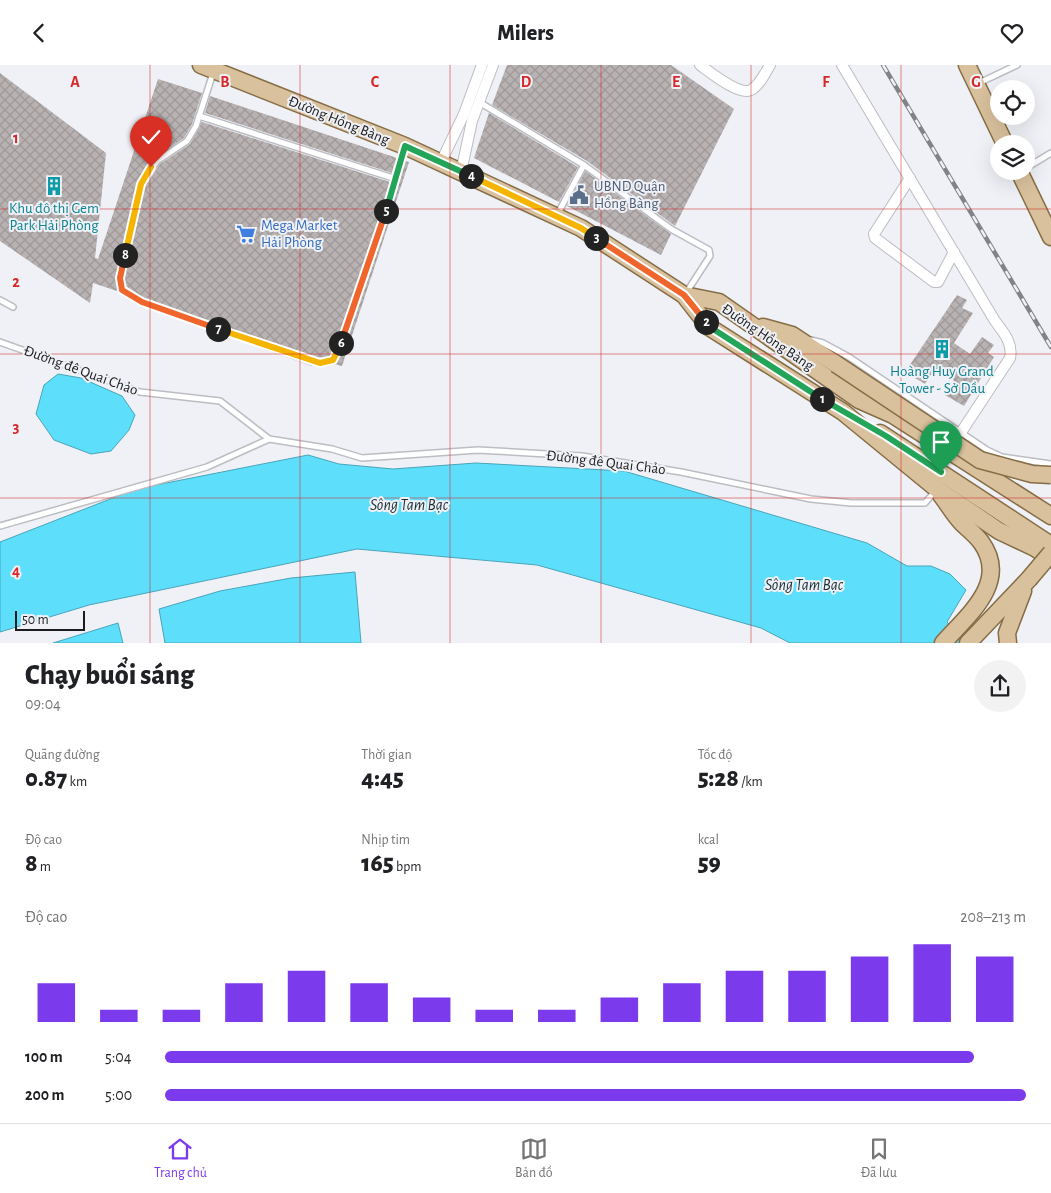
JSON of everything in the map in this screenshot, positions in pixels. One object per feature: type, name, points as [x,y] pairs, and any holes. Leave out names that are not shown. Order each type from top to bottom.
[{"type":"main road","points":[[967,65],[1001,135]]},
{"type":"main road","name":"Đường Hồng Bàng","points":[[208,68],[405,146],[581,228],[684,295],[710,327],[843,412],[937,489],[999,531],[1035,548],[1050,567]]},
{"type":"main road","points":[[1025,180],[1051,237]]},
{"type":"main road","name":"Đường Hồng Bàng","points":[[684,295],[719,302],[859,400],[893,415],[1051,516]]},
{"type":"main road","points":[[750,323],[792,335],[980,460],[1050,480]]},
{"type":"main road","points":[[859,400],[886,423],[1051,533]]},
{"type":"main road","points":[[843,412],[886,436],[1051,545]]},
{"type":"main road","points":[[937,489],[960,522],[983,544],[988,558],[990,578],[986,593],[976,607],[943,643]]},
{"type":"main road","points":[[968,643],[1051,553]]},
{"type":"main road","points":[[1008,643],[1010,623],[1029,579]]},
{"type":"street","points":[[461,171],[482,65]]},
{"type":"street","points":[[441,162],[493,65]]},
{"type":"street","points":[[700,65],[741,91],[750,91],[757,85],[770,65]]},
{"type":"street","points":[[841,66],[1009,340],[1010,358],[960,434]]},
{"type":"street","points":[[910,178],[874,234],[874,238],[938,282],[954,252]]},
{"type":"lane","points":[[976,84],[1016,65]]},
{"type":"lane","points":[[208,68],[199,116],[187,141],[157,161],[141,184],[120,278],[122,290],[142,302],[312,362],[326,363],[333,360],[337,355],[381,229],[405,146]]},
{"type":"lane","points":[[474,100],[584,165],[670,229],[709,250],[710,255],[684,295]]},
{"type":"lane","points":[[199,116],[396,179]]},
{"type":"lane","points":[[1035,163],[1051,153]]},
{"type":"lane","points":[[556,217],[584,165]]},
{"type":"lane","points":[[0,299],[13,307]]},
{"type":"lane","points":[[792,335],[823,343],[848,357],[960,434],[1002,457],[1051,464]]},
{"type":"lane","name":"Đường đê Quai Chảo","points":[[0,341],[140,392],[220,401],[269,439],[332,449],[362,458],[478,450],[582,456],[681,472],[811,499],[851,503],[924,503],[937,489]]},
{"type":"lane","points":[[0,527],[207,467],[269,439]]},
{"type":"lane","points":[[1028,462],[1050,480]]},
{"type":"water","points":[[58,374],[81,378],[122,396],[135,415],[129,430],[111,451],[91,454],[54,440],[36,414],[44,385]]},
{"type":"water","name":"Sông Tam Bạc","points":[[308,455],[339,464],[393,469],[476,463],[624,471],[867,543],[907,566],[931,566],[950,574],[966,590],[947,622],[969,643],[790,643],[761,628],[537,565],[357,549],[89,605],[0,632],[0,542],[136,489]]},
{"type":"water","points":[[355,572],[361,643],[165,643],[159,609],[220,591],[291,578]]},
{"type":"water","points":[[118,623],[123,643],[53,643]]},
{"type":"building","points":[[507,65],[671,65],[734,109],[675,226],[587,161],[492,105]]},
{"type":"building","name":"Khu đô thị Gem Park Hải Phòng","points":[[0,73],[106,153],[95,258],[98,259],[158,79],[202,93],[192,124],[184,138],[154,158],[137,183],[116,277],[120,292],[93,283],[90,303],[0,241]]},
{"type":"building","points":[[210,96],[397,158],[392,173],[205,113]]},
{"type":"building","points":[[489,113],[578,167],[559,202],[474,158]]},
{"type":"building","name":"Mega Market Hải Phòng","points":[[202,122],[390,182],[377,228],[333,353],[329,356],[318,358],[259,339],[144,298],[127,287],[124,278],[145,186],[160,164],[190,144]]},
{"type":"building","points":[[405,161],[409,162],[342,366],[334,364],[341,356],[385,230]]},
{"type":"building","points":[[585,171],[671,234],[661,255],[567,206]]},
{"type":"building","name":"Hoàng Huy Grand Tower - Sở Dầu","points":[[957,295],[967,300],[962,308],[973,313],[954,343],[970,354],[982,337],[994,345],[988,353],[994,357],[964,406],[945,395],[954,380],[934,369],[925,384],[905,372]]},
{"type":"railway","points":[[883,65],[1051,347]]},
{"type":"place","name":"Khu đô thị Gem Park Hải Phòng","points":[[54,186]]},
{"type":"place","name":"UBND Quận Hồng Bàng","points":[[579,195]]},
{"type":"place","name":"Mega Market Hải Phòng","points":[[246,234]]},
{"type":"place","name":"Hoàng Huy Grand Tower - Sở Dầu","points":[[942,349]]},
{"type":"route","points":[[151,167],[141,184],[120,278],[122,290],[142,302],[312,362],[326,363],[333,360],[337,355],[381,229],[405,146],[581,228],[684,295],[710,327],[941,472]]}]
